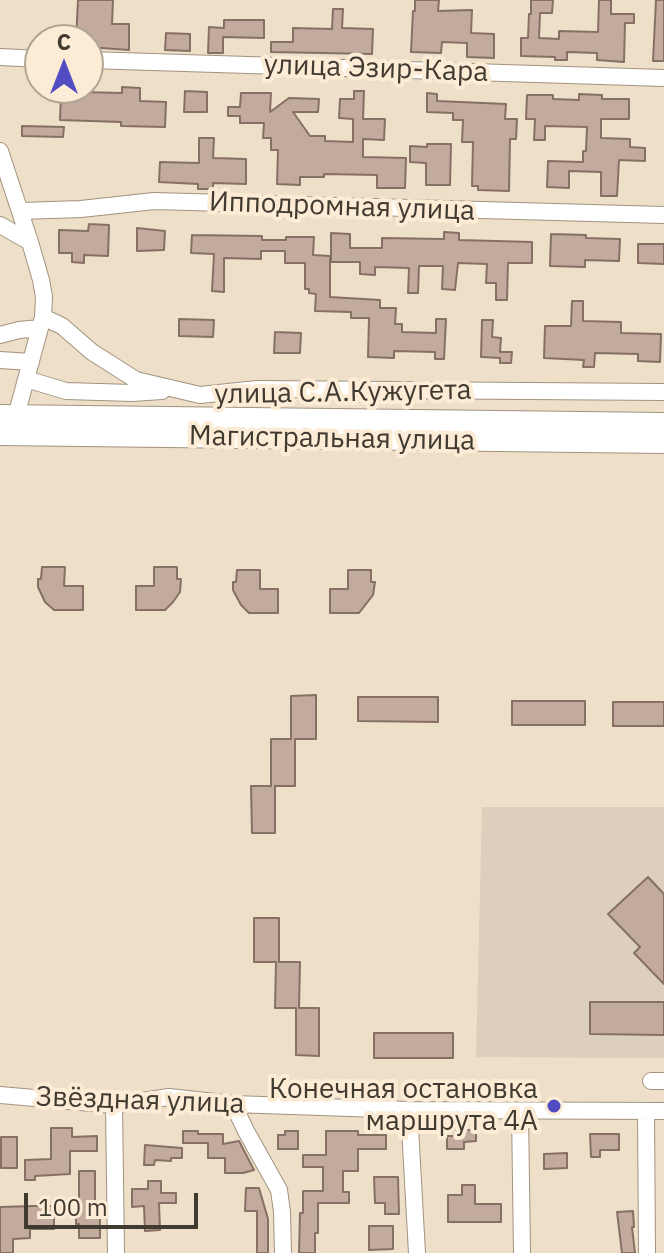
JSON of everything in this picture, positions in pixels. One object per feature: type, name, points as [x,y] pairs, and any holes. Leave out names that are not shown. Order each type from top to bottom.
[{"type":"main road","name":"Магистральная улица","points":[[8,425],[664,423]]},
{"type":"main road","name":"Магистральная улица","points":[[8,425],[664,443]]},
{"type":"street","points":[[0,57],[24,58]]},
{"type":"street","name":"улица Эзир-Кара","points":[[104,60],[664,78]]},
{"type":"street","points":[[0,154],[41,280],[42,322],[26,379],[8,425]]},
{"type":"street","name":"Ипподромная улица","points":[[21,211],[81,209],[154,201],[664,215]]},
{"type":"street","points":[[0,225],[30,242]]},
{"type":"street","points":[[0,335],[42,322]]},
{"type":"street","name":"улица С.А.Кужугета","points":[[42,322],[62,326],[92,352],[136,380],[200,395],[257,389],[664,392]]},
{"type":"street","points":[[0,376],[5,361],[31,362]]},
{"type":"street","points":[[26,379],[66,391],[132,393],[177,390]]},
{"type":"street","name":"Звёздная улица","points":[[0,1095],[114,1105],[169,1097],[233,1104],[409,1110],[664,1111]]},
{"type":"street","points":[[233,1104],[279,1190],[283,1253]]},
{"type":"street","points":[[114,1105],[116,1253]]},
{"type":"street","points":[[409,1110],[417,1253]]},
{"type":"street","points":[[520,1111],[522,1253]]},
{"type":"street","points":[[646,1111],[647,1253]]},
{"type":"shaded area","points":[[482,807],[664,807],[664,1058],[476,1057]]},
{"type":"building","points":[[78,0],[113,0],[112,24],[129,24],[129,50],[104,48],[104,24],[77,24]]},
{"type":"building","points":[[415,0],[439,0],[438,11],[472,10],[471,33],[494,34],[494,58],[467,57],[467,43],[442,42],[441,53],[411,52]]},
{"type":"building","points":[[531,0],[553,0],[552,13],[540,13],[539,38],[559,39],[559,31],[598,32],[599,0],[611,0],[611,14],[634,14],[634,23],[625,23],[624,62],[597,60],[597,53],[567,52],[567,60],[521,56],[521,38],[528,38]]},
{"type":"building","points":[[656,0],[664,0],[664,61],[653,61]]},
{"type":"building","points":[[333,9],[343,9],[342,28],[373,29],[372,54],[271,52],[271,42],[293,42],[293,28],[332,29]]},
{"type":"building","points":[[224,20],[264,20],[264,38],[223,37],[223,53],[208,53],[209,27],[224,28]]},
{"type":"building","points":[[166,33],[190,34],[190,51],[165,50]]},
{"type":"building","points":[[122,87],[140,88],[140,101],[166,102],[165,127],[60,120],[61,104],[104,104],[104,93],[122,93]]},
{"type":"building","points":[[185,91],[207,92],[207,112],[184,112]]},
{"type":"building","points":[[354,91],[364,91],[363,119],[385,119],[384,140],[363,139],[363,157],[406,158],[405,188],[377,188],[377,175],[324,174],[324,177],[300,177],[300,185],[277,184],[278,150],[271,150],[271,138],[263,138],[264,123],[240,123],[240,116],[228,116],[228,107],[240,107],[241,93],[271,93],[270,112],[289,98],[319,99],[318,112],[293,112],[310,136],[325,136],[325,141],[353,142],[353,119],[339,118],[340,99],[354,99]]},
{"type":"building","points":[[427,93],[437,94],[437,101],[506,104],[505,119],[517,119],[516,139],[510,139],[509,191],[478,190],[478,186],[472,186],[473,142],[462,142],[463,120],[453,120],[453,113],[427,112]]},
{"type":"building","points":[[579,94],[602,95],[602,99],[629,99],[629,119],[601,119],[601,138],[630,139],[630,147],[645,148],[645,161],[619,160],[617,196],[601,196],[601,172],[569,171],[569,188],[547,187],[548,161],[583,162],[587,127],[545,126],[545,140],[534,140],[535,119],[526,119],[527,95],[553,95],[553,99],[579,100]]},
{"type":"building","points":[[22,126],[64,127],[63,137],[22,136]]},
{"type":"building","points":[[199,138],[214,138],[213,158],[246,159],[246,184],[213,183],[213,189],[198,189],[198,184],[159,182],[160,162],[199,163]]},
{"type":"building","points":[[427,144],[451,144],[450,185],[426,185],[426,163],[410,162],[410,146],[427,147]]},
{"type":"building","points":[[89,224],[109,225],[108,256],[84,255],[84,263],[72,262],[72,253],[59,253],[59,230],[88,231]]},
{"type":"building","points":[[137,228],[165,231],[164,250],[137,251]]},
{"type":"building","points":[[444,232],[459,233],[459,240],[532,242],[532,263],[508,263],[507,300],[496,300],[496,283],[486,283],[487,264],[458,263],[455,290],[442,289],[443,266],[419,266],[418,293],[408,293],[409,268],[375,267],[375,275],[360,274],[360,262],[331,262],[331,233],[350,234],[350,248],[382,248],[382,238],[444,239]]},
{"type":"building","points":[[551,234],[620,239],[619,261],[585,260],[585,267],[550,266]]},
{"type":"building","points":[[192,235],[262,236],[262,240],[314,237],[313,255],[330,256],[330,297],[380,300],[380,308],[396,308],[395,324],[402,324],[402,332],[436,333],[436,319],[446,319],[444,359],[435,359],[435,352],[394,351],[394,358],[368,357],[369,318],[351,318],[351,312],[315,311],[316,294],[305,289],[305,263],[285,263],[285,251],[261,251],[261,259],[224,258],[224,292],[212,291],[214,254],[191,253]]},
{"type":"building","points":[[638,244],[664,244],[664,264],[638,263]]},
{"type":"building","points":[[572,301],[583,301],[583,321],[621,322],[621,333],[661,334],[660,362],[638,361],[638,354],[595,353],[594,367],[583,367],[584,360],[544,358],[545,326],[571,326]]},
{"type":"building","points":[[179,319],[214,320],[213,337],[179,336]]},
{"type":"building","points":[[482,320],[493,320],[492,337],[501,338],[500,352],[512,352],[511,363],[500,363],[500,358],[481,357]]},
{"type":"building","points":[[275,332],[301,333],[300,353],[274,353]]},
{"type":"building","points":[[42,567],[65,567],[64,586],[83,586],[83,610],[54,610],[45,602],[38,587]]},
{"type":"building","points":[[154,567],[177,567],[177,579],[181,579],[180,592],[165,610],[136,610],[136,586],[154,586]]},
{"type":"building","points":[[237,570],[260,570],[260,589],[278,589],[278,613],[249,613],[241,605],[233,590]]},
{"type":"building","points":[[348,570],[371,570],[371,582],[375,582],[373,595],[359,613],[330,613],[330,589],[348,589]]},
{"type":"building","points":[[316,695],[316,739],[295,739],[295,786],[275,786],[275,833],[252,833],[251,786],[271,786],[271,739],[291,739],[291,696]]},
{"type":"building","points":[[358,697],[438,697],[438,722],[358,721]]},
{"type":"building","points":[[512,701],[585,701],[585,725],[512,725]]},
{"type":"building","points":[[613,702],[664,702],[664,726],[613,726]]},
{"type":"building","points":[[648,877],[664,894],[664,984],[634,953],[640,947],[608,914]]},
{"type":"building","points":[[254,918],[279,918],[279,962],[300,962],[299,1008],[319,1008],[319,1056],[296,1055],[296,1008],[275,1008],[276,962],[254,962]]},
{"type":"building","points":[[590,1002],[664,1002],[664,1035],[590,1034]]},
{"type":"building","points":[[374,1033],[453,1033],[453,1058],[374,1058]]},
{"type":"building","points":[[51,1128],[72,1128],[72,1137],[97,1136],[97,1151],[70,1151],[70,1174],[35,1176],[35,1180],[25,1180],[25,1160],[51,1159]]},
{"type":"building","points":[[454,1130],[476,1130],[476,1141],[464,1142],[464,1149],[447,1149],[447,1136],[454,1136]]},
{"type":"building","points":[[183,1131],[223,1134],[223,1144],[239,1141],[254,1170],[225,1173],[225,1158],[208,1158],[208,1143],[183,1143]]},
{"type":"building","points":[[285,1131],[298,1131],[298,1149],[278,1149],[278,1135],[285,1135]]},
{"type":"building","points":[[326,1131],[386,1135],[386,1149],[358,1149],[358,1171],[343,1171],[343,1192],[349,1192],[349,1203],[318,1203],[315,1253],[299,1253],[303,1191],[323,1191],[323,1167],[303,1167],[303,1155],[326,1155]]},
{"type":"building","points":[[590,1134],[619,1134],[619,1150],[600,1150],[600,1157],[591,1157]]},
{"type":"building","points":[[1,1137],[17,1137],[17,1168],[1,1168]]},
{"type":"building","points":[[145,1145],[182,1148],[182,1158],[155,1160],[154,1165],[144,1165]]},
{"type":"building","points":[[567,1153],[567,1168],[544,1169],[544,1154]]},
{"type":"building","points":[[79,1171],[95,1171],[95,1205],[100,1205],[100,1238],[79,1238],[76,1205],[79,1205]]},
{"type":"building","points":[[374,1177],[398,1177],[399,1214],[385,1214],[385,1203],[375,1203]]},
{"type":"building","points":[[148,1181],[161,1181],[161,1193],[176,1193],[176,1203],[159,1203],[160,1230],[145,1231],[144,1206],[132,1207],[132,1189],[148,1189]]},
{"type":"building","points":[[462,1185],[475,1185],[475,1204],[501,1204],[501,1222],[448,1222],[448,1195],[462,1195]]},
{"type":"building","points":[[246,1188],[259,1188],[268,1219],[268,1253],[257,1253],[257,1211],[245,1211]]},
{"type":"building","points":[[54,1206],[54,1229],[30,1229],[30,1238],[13,1239],[13,1253],[0,1253],[0,1207]]},
{"type":"building","points":[[633,1211],[635,1253],[622,1253],[617,1212]]},
{"type":"building","points":[[369,1226],[393,1226],[393,1249],[369,1250]]},
{"type":"place","name":"Конечная остановка маршрута 4А","points":[[554,1106]]}]
